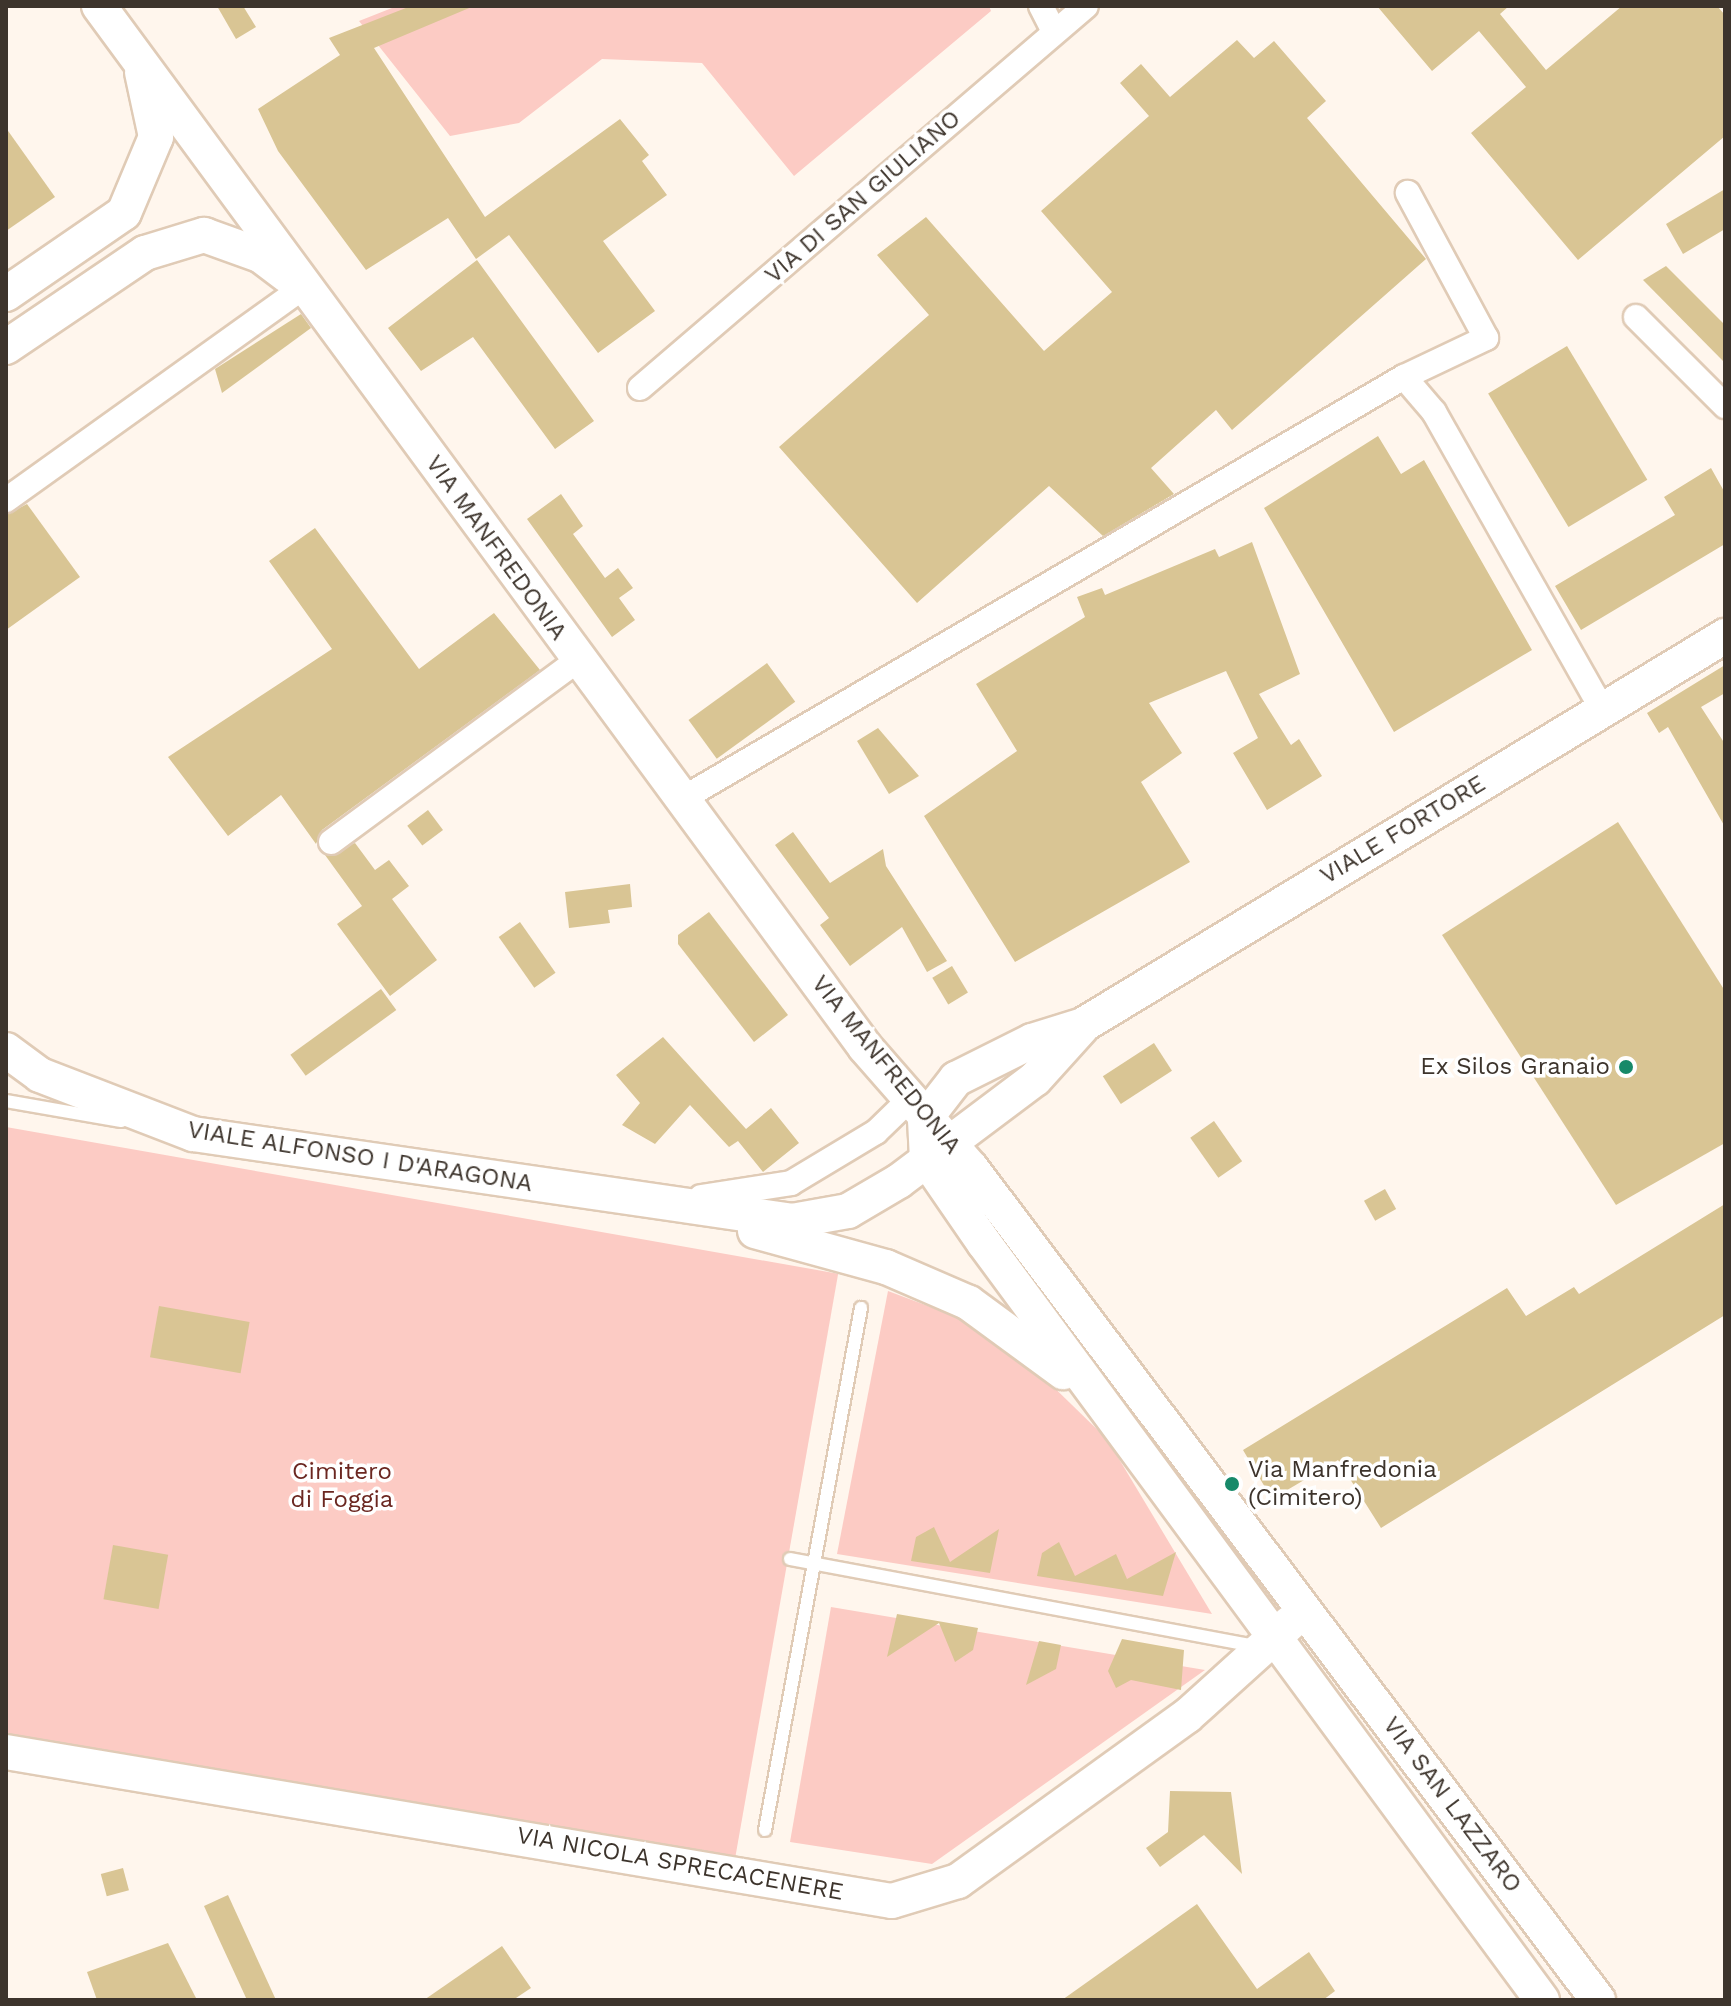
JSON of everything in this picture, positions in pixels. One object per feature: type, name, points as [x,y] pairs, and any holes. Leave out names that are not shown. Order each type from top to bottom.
[{"type":"main road","name":"VIA MANFREDONIA","points":[[99,6],[578,660],[865,1047],[917,1110],[938,1152],[1102,1407],[1266,1642]]},
{"type":"main road","points":[[6,294],[124,213],[156,137],[140,61]]},
{"type":"main road","points":[[6,347],[145,253],[204,235],[260,255],[304,287]]},
{"type":"main road","name":"VIALE FORTORE","points":[[917,1110],[956,1079],[1032,1041],[1083,1025],[1725,636]]},
{"type":"main road","name":"VIALE FORTORE","points":[[938,1152],[1035,1079],[1083,1025]]},
{"type":"main road","points":[[865,1047],[919,1077],[956,1079]]},
{"type":"main road","name":"VIALE ALFONSO I D'ARAGONA","points":[[6,1050],[40,1075],[193,1134],[792,1221],[848,1211],[938,1152]]},
{"type":"main road","name":"VIA MANFREDONIA","points":[[938,1152],[1306,1610]]},
{"type":"main road","name":"VIALE ALFONSO I D'ARAGONA","points":[[635,1200],[886,1267],[969,1303],[1102,1407]]},
{"type":"main road","points":[[1266,1642],[1306,1610]]},
{"type":"main road","name":"VIA SAN LAZZARO","points":[[1306,1610],[1598,2000]]},
{"type":"main road","name":"VIA SAN LAZZARO","points":[[1266,1642],[1542,2000]]},
{"type":"main road","name":"VIA NICOLA SPRECACENERE","points":[[6,1752],[892,1901],[958,1881],[1187,1716],[1266,1642]]},
{"type":"street","points":[[1041,6],[1054,32]]},
{"type":"street","name":"VIA DI SAN GIULIANO","points":[[640,388],[1086,6]]},
{"type":"street","points":[[682,799],[1404,377],[1486,338],[1408,193]]},
{"type":"street","points":[[6,500],[304,287]]},
{"type":"street","points":[[1636,317],[1725,406]]},
{"type":"street","points":[[1404,377],[1434,412],[1602,709]]},
{"type":"street","points":[[331,842],[578,660]]},
{"type":"street","name":"VIALE ALFONSO I D'ARAGONA","points":[[635,1200],[744,1195],[791,1183],[917,1110]]},
{"type":"lane","points":[[6,1101],[193,1134]]},
{"type":"lane","points":[[765,1830],[861,1308]]},
{"type":"lane","points":[[790,1559],[1266,1642]]},
{"type":"green space","points":[[397,6],[989,6],[991,11],[794,176],[702,63],[602,59],[519,123],[450,136],[359,21]]},
{"type":"green space","name":"Cimitero di Foggia","points":[[6,1127],[838,1274],[734,1863],[6,1734]]},
{"type":"green space","points":[[888,1291],[997,1332],[1107,1439],[1212,1614],[837,1554]]},
{"type":"green space","points":[[831,1607],[1205,1670],[932,1864],[790,1842]]},
{"type":"building","points":[[217,6],[243,6],[256,27],[236,39]]},
{"type":"building","points":[[411,6],[474,6],[374,48],[485,217],[620,119],[649,155],[642,161],[667,195],[603,241],[655,311],[598,353],[509,235],[476,259],[448,218],[366,270],[278,151],[258,109],[340,55],[329,38]]},
{"type":"building","points":[[1377,6],[1509,6],[1500,14],[1546,70],[1622,6],[1717,6],[1725,15],[1725,136],[1578,260],[1471,133],[1526,87],[1479,31],[1432,71]]},
{"type":"building","points":[[1237,40],[1254,58],[1274,41],[1326,101],[1307,118],[1426,259],[1232,430],[1216,410],[1151,468],[1174,494],[1103,536],[1049,486],[917,603],[779,447],[929,315],[877,255],[926,217],[1044,351],[1112,292],[1041,211],[1149,116],[1120,83],[1141,64],[1170,97]]},
{"type":"building","points":[[6,128],[55,197],[6,231]]},
{"type":"building","points":[[1725,189],[1725,229],[1683,254],[1666,224]]},
{"type":"building","points":[[477,260],[594,421],[555,449],[473,337],[421,371],[388,328]]},
{"type":"building","points":[[1666,266],[1725,325],[1725,363],[1643,280]]},
{"type":"building","points":[[301,314],[311,328],[222,393],[215,369]]},
{"type":"building","points":[[1567,346],[1647,480],[1568,527],[1488,393]]},
{"type":"building","points":[[1378,436],[1401,474],[1424,460],[1532,650],[1394,732],[1264,508]]},
{"type":"building","points":[[1711,468],[1725,493],[1725,544],[1581,630],[1555,586],[1675,515],[1664,497]]},
{"type":"building","points":[[561,494],[583,526],[573,534],[605,578],[618,568],[633,588],[619,598],[635,620],[612,637],[527,519]]},
{"type":"building","points":[[27,504],[80,577],[6,630],[6,515]]},
{"type":"building","points":[[315,528],[419,669],[494,613],[540,670],[322,830],[316,844],[281,795],[228,836],[168,757],[332,649],[269,561]]},
{"type":"building","points":[[1252,542],[1300,674],[1259,694],[1291,745],[1299,739],[1322,776],[1267,810],[1233,753],[1258,738],[1226,671],[1149,703],[1182,753],[1141,782],[1190,862],[1015,962],[924,816],[1017,751],[976,684],[1085,617],[1077,597],[1102,588],[1105,595],[1215,549],[1219,557]]},
{"type":"building","points":[[767,663],[795,702],[717,759],[689,720]]},
{"type":"building","points":[[1725,665],[1725,693],[1701,707],[1725,744],[1725,827],[1668,727],[1659,733],[1647,713]]},
{"type":"building","points":[[878,728],[919,776],[889,794],[857,741]]},
{"type":"building","points":[[428,810],[443,830],[422,846],[407,826]]},
{"type":"building","name":"Ex Silos Granaio","points":[[1618,822],[1725,991],[1725,1143],[1616,1205],[1442,935]]},
{"type":"building","points":[[793,832],[830,883],[883,849],[886,866],[947,961],[927,972],[902,927],[850,966],[820,925],[829,918],[775,845]]},
{"type":"building","points":[[355,843],[375,870],[389,860],[409,886],[392,899],[437,960],[390,996],[337,924],[362,906],[325,855]]},
{"type":"building","points":[[630,884],[632,907],[608,910],[610,923],[569,928],[565,892]]},
{"type":"building","points":[[709,912],[788,1015],[754,1042],[678,944],[678,935]]},
{"type":"building","points":[[520,922],[556,973],[534,988],[499,937]]},
{"type":"building","points":[[952,966],[968,993],[948,1004],[932,978]]},
{"type":"building","points":[[381,989],[396,1010],[306,1076],[290,1055]]},
{"type":"building","points":[[663,1037],[746,1129],[771,1108],[799,1143],[763,1172],[738,1141],[729,1147],[690,1105],[655,1144],[622,1125],[640,1103],[616,1075]]},
{"type":"building","points":[[1154,1043],[1172,1071],[1121,1104],[1103,1076]]},
{"type":"building","points":[[1214,1121],[1242,1161],[1218,1178],[1190,1138]]},
{"type":"building","points":[[1385,1189],[1396,1209],[1375,1221],[1364,1201]]},
{"type":"building","points":[[1725,1204],[1725,1315],[1381,1528],[1338,1460],[1272,1499],[1243,1450],[1507,1288],[1526,1316],[1574,1287],[1579,1294]]},
{"type":"building","points":[[159,1306],[250,1322],[241,1373],[150,1357]]},
{"type":"building","points":[[934,1527],[950,1562],[999,1529],[990,1573],[911,1561],[916,1537]]},
{"type":"building","points":[[1059,1542],[1075,1576],[1116,1554],[1127,1579],[1176,1552],[1163,1596],[1037,1576],[1042,1553]]},
{"type":"building","points":[[113,1545],[168,1555],[159,1609],[103,1599]]},
{"type":"building","points":[[897,1614],[978,1628],[973,1650],[955,1662],[939,1623],[887,1657]]},
{"type":"building","points":[[1122,1639],[1184,1650],[1181,1690],[1131,1680],[1116,1688],[1108,1671]]},
{"type":"building","points":[[1039,1641],[1061,1645],[1056,1669],[1026,1685]]},
{"type":"building","points":[[1170,1791],[1231,1792],[1242,1874],[1204,1835],[1160,1867],[1146,1848],[1168,1832]]},
{"type":"building","points":[[123,1868],[129,1890],[107,1896],[101,1874]]},
{"type":"building","points":[[228,1895],[276,2000],[247,2000],[217,1935],[204,1906]]},
{"type":"building","points":[[1197,1904],[1257,1989],[1309,1952],[1335,1991],[1323,2000],[1062,2000]]},
{"type":"building","points":[[168,1943],[197,2000],[97,2000],[87,1972]]},
{"type":"building","points":[[502,1946],[531,1988],[513,2000],[424,2000]]},
{"type":"place","name":"Ex Silos Granaio","points":[[1626,1067]]},
{"type":"place","name":"Via Manfredonia (Cimitero)","points":[[1232,1484]]}]
